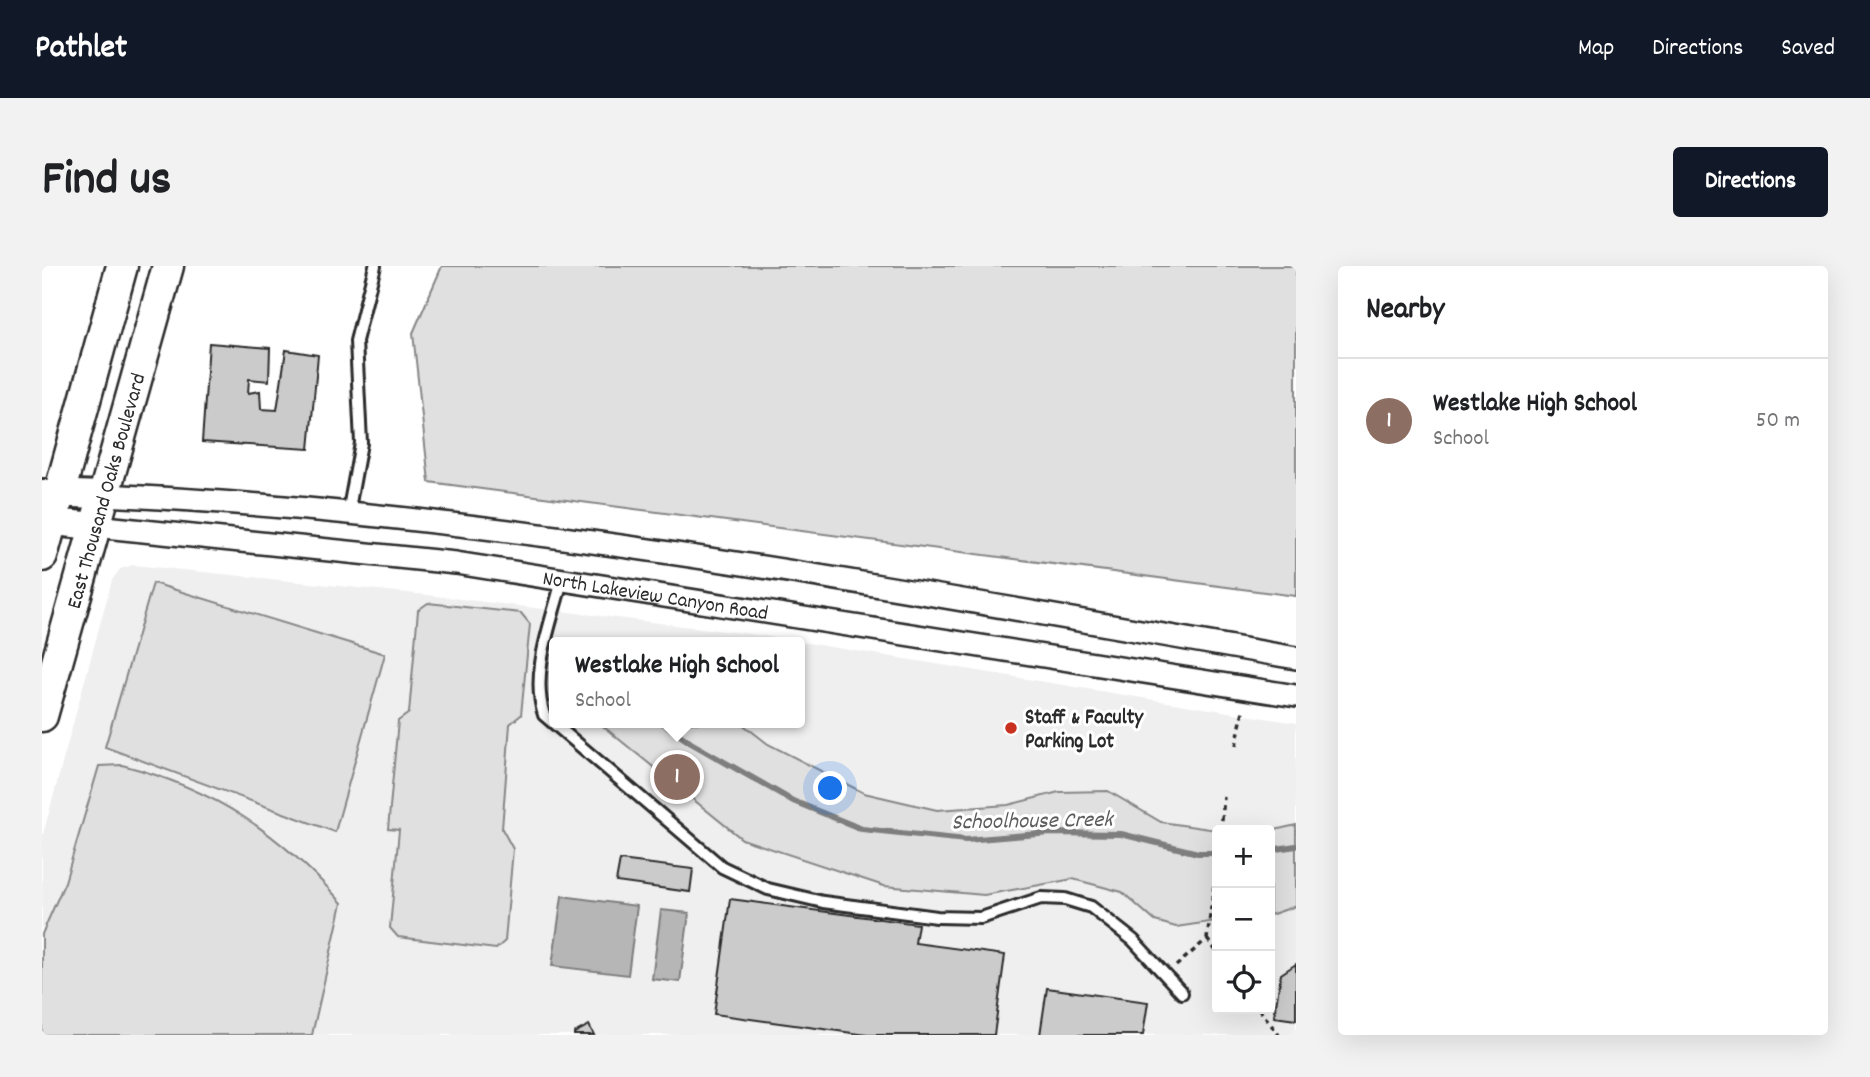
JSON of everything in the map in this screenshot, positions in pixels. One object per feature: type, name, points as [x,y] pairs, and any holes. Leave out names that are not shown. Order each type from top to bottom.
[{"type":"main road","name":"East Thousand Oaks Boulevard","points":[[42,556],[52,493],[122,266]]},
{"type":"main road","name":"East Thousand Oaks Boulevard","points":[[42,716],[168,266]]},
{"type":"street","points":[[52,493],[103,495]]},
{"type":"street","name":"North Lakeview Canyon Road","points":[[103,495],[403,517],[570,539],[1296,658]]},
{"type":"street","points":[[47,521],[95,527]]},
{"type":"street","name":"North Lakeview Canyon Road","points":[[95,527],[414,559],[1296,696]]},
{"type":"lane","points":[[348,514],[360,443],[356,341],[375,266]]},
{"type":"lane","points":[[549,719],[544,715],[538,695],[539,675],[562,580]]},
{"type":"lane","points":[[559,728],[722,867],[768,889],[823,902],[937,917],[981,918],[1041,898],[1065,900],[1091,907],[1112,923],[1133,940],[1182,993]]},
{"type":"path","points":[[1237,746],[1243,711]]},
{"type":"path","points":[[1221,825],[1224,797]]},
{"type":"path","points":[[1214,888],[1208,939],[1216,951]]},
{"type":"path","points":[[1165,975],[1208,939]]},
{"type":"path","points":[[1263,1014],[1279,1035]]},
{"type":"shaded area","points":[[442,266],[1296,266],[1296,596],[429,482],[413,333]]},
{"type":"shaded area","points":[[133,565],[427,595],[758,635],[770,637],[549,637],[549,728],[805,728],[805,643],[1296,723],[1296,1035],[42,1035],[42,838],[112,580],[120,569]]},
{"type":"shaded area","points":[[153,583],[385,654],[335,832],[105,747]]},
{"type":"shaded area","points":[[428,603],[521,613],[530,624],[521,715],[510,724],[502,829],[513,849],[505,941],[496,949],[398,937],[390,928],[399,830],[388,829],[398,721],[409,713],[418,610]]},
{"type":"shaded area","points":[[605,728],[747,728],[768,744],[864,793],[937,810],[1008,805],[1059,792],[1108,791],[1161,822],[1212,829],[1212,922],[1176,927],[1155,921],[1122,892],[1073,879],[984,895],[884,886],[742,839]]},
{"type":"shaded area","points":[[122,765],[187,787],[243,817],[294,855],[342,903],[312,1035],[42,1035],[42,934],[65,882],[99,766]]},
{"type":"shaded area","points":[[1296,825],[1296,906],[1275,913],[1275,888],[1275,830]]},
{"type":"shaded area","points":[[562,896],[637,906],[628,975],[552,966]]},
{"type":"shaded area","points":[[661,910],[689,913],[680,982],[652,979]]},
{"type":"building","points":[[209,343],[270,348],[269,381],[249,379],[248,393],[260,391],[261,409],[277,410],[286,350],[318,355],[309,449],[202,442]]},
{"type":"building","points":[[620,860],[693,869],[690,892],[616,882]]},
{"type":"building","points":[[730,899],[918,924],[915,943],[1005,955],[994,1035],[867,1035],[714,1014]]},
{"type":"building","points":[[1296,964],[1296,1020],[1274,1017],[1281,974]]},
{"type":"building","points":[[1047,988],[1148,1002],[1143,1035],[1040,1035]]},
{"type":"building","points":[[589,1025],[594,1035],[574,1035],[574,1033]]},
{"type":"waterway","name":"Schoolhouse Creek","points":[[670,728],[691,743],[793,801],[862,829],[966,840],[1051,833],[1121,834],[1198,853],[1212,853]]},
{"type":"waterway","name":"Schoolhouse Creek","points":[[1275,849],[1296,846]]},
{"type":"place","name":"Staff & Faculty Parking Lot","points":[[1011,728]]},
{"type":"place","name":"Westlake High School","points":[[677,777]]}]
